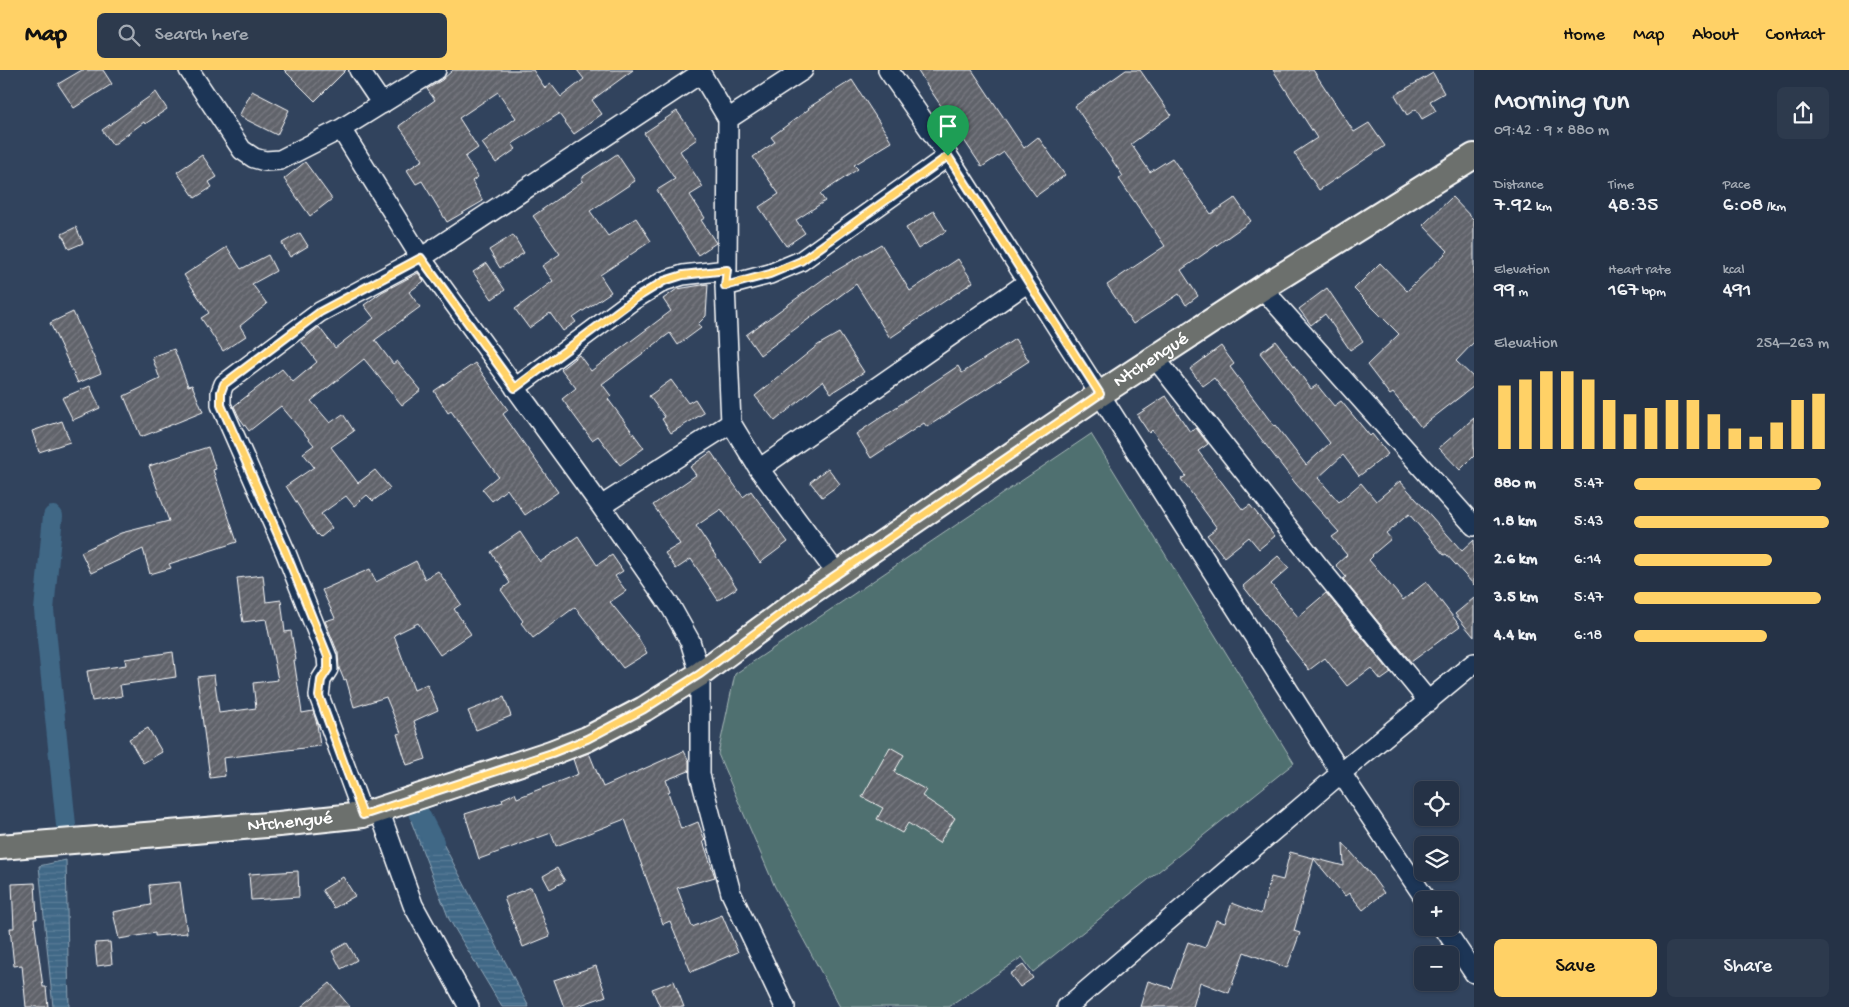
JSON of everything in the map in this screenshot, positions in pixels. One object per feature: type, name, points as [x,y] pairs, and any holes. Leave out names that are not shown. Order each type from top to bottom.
[{"type":"main road","name":"Ntchengué","points":[[0,847],[279,824],[371,812],[552,753],[587,739],[644,709],[700,674],[837,574],[1100,394],[1262,288],[1474,156]]},
{"type":"street","points":[[189,70],[242,150],[254,158],[265,161],[280,160],[340,129],[436,70]]},
{"type":"street","points":[[359,70],[382,104]]},
{"type":"street","points":[[728,119],[803,70]]},
{"type":"street","points":[[888,70],[948,156],[1341,772],[1420,891]]},
{"type":"street","points":[[469,1007],[413,905],[319,696],[321,680],[328,669],[328,657],[286,553],[221,405],[221,392],[224,384],[320,312],[421,258],[700,72],[728,119],[726,278],[731,423],[759,469],[837,574]]},
{"type":"street","points":[[340,129],[421,258],[601,506],[670,607],[690,641],[700,674],[700,776],[731,893],[785,1007]]},
{"type":"street","points":[[515,388],[633,300],[664,281],[683,275],[726,278],[770,274],[801,261],[948,156]]},
{"type":"street","points":[[759,469],[1028,282]]},
{"type":"street","points":[[1262,288],[1474,526]]},
{"type":"street","points":[[1156,358],[1320,568],[1429,702]]},
{"type":"street","points":[[601,506],[731,423]]},
{"type":"street","points":[[1066,1007],[1341,772],[1429,702],[1474,663]]},
{"type":"street","points":[[1449,936],[1474,973]]},
{"type":"green space","points":[[1091,434],[1294,763],[1033,972],[1022,957],[949,1007],[840,1007],[775,887],[718,754],[735,674]]},
{"type":"water","points":[[429,817],[529,1007],[502,1007],[449,919],[411,821]]},
{"type":"water","points":[[66,860],[69,1007],[53,1007],[39,866]]},
{"type":"building","points":[[82,70],[103,70],[112,84],[74,108],[58,84]]},
{"type":"building","points":[[284,70],[346,70],[315,101]]},
{"type":"building","points":[[453,70],[533,70],[545,88],[551,84],[561,97],[584,79],[577,70],[633,70],[592,100],[602,114],[574,134],[559,114],[512,144],[516,149],[496,163],[482,143],[516,118],[498,92],[459,118],[478,148],[465,157],[478,177],[472,181],[483,201],[447,222],[422,181],[416,184],[407,170],[423,160],[399,126],[435,100],[427,89],[442,80]]},
{"type":"building","points":[[917,70],[972,70],[1024,148],[1038,137],[1065,175],[1036,196],[1004,152],[982,167]]},
{"type":"building","points":[[1126,70],[1140,70],[1171,115],[1131,144],[1150,172],[1172,158],[1211,214],[1235,198],[1251,221],[1181,270],[1198,296],[1186,305],[1179,294],[1133,324],[1107,285],[1165,246],[1119,179],[1123,176],[1075,106]]},
{"type":"building","points":[[1273,70],[1313,70],[1354,132],[1369,123],[1385,146],[1319,190],[1294,153],[1317,138]]},
{"type":"building","points":[[1433,73],[1444,93],[1430,101],[1436,111],[1422,119],[1416,109],[1407,115],[1395,95]]},
{"type":"building","points":[[852,80],[892,142],[854,165],[858,169],[820,194],[825,201],[796,220],[805,233],[786,246],[759,207],[779,194],[753,157],[775,142],[771,137],[808,108]]},
{"type":"building","points":[[252,91],[289,110],[277,135],[239,116]]},
{"type":"building","points":[[156,92],[167,109],[145,124],[144,122],[113,145],[102,130]]},
{"type":"building","points":[[677,111],[697,139],[680,151],[703,187],[690,195],[705,218],[701,220],[716,243],[698,255],[657,190],[675,179],[644,133]]},
{"type":"building","points":[[617,154],[635,181],[590,211],[608,236],[636,218],[651,241],[600,275],[611,292],[573,318],[576,322],[563,331],[550,313],[529,328],[515,309],[553,281],[542,266],[560,254],[533,216],[583,181],[581,178]]},
{"type":"building","points":[[202,155],[217,177],[209,182],[212,187],[195,198],[177,172]]},
{"type":"building","points":[[305,162],[332,199],[310,216],[284,179]]},
{"type":"building","points":[[1452,197],[1474,220],[1474,342],[1456,361],[1474,378],[1474,386],[1421,427],[1393,393],[1390,395],[1367,365],[1399,334],[1354,289],[1380,263],[1407,291],[1448,251],[1423,225]]},
{"type":"building","points":[[934,211],[946,231],[918,249],[906,228]]},
{"type":"building","points":[[76,227],[83,243],[69,249],[62,234]]},
{"type":"building","points":[[300,233],[308,246],[290,257],[282,243]]},
{"type":"building","points":[[513,235],[524,253],[500,268],[489,250]]},
{"type":"building","points":[[881,244],[910,291],[958,259],[973,282],[890,338],[856,284],[760,355],[746,335],[829,275]]},
{"type":"building","points":[[227,247],[241,269],[268,255],[276,271],[252,284],[267,304],[240,326],[246,336],[223,351],[201,318],[209,313],[184,275]]},
{"type":"building","points":[[487,263],[505,290],[492,299],[473,272]]},
{"type":"building","points":[[418,273],[424,281],[409,292],[420,307],[375,340],[393,364],[397,361],[421,390],[402,405],[364,359],[311,401],[330,423],[343,414],[354,431],[331,447],[358,483],[375,470],[390,488],[373,501],[367,495],[354,506],[346,496],[321,514],[332,528],[321,537],[317,535],[286,486],[314,467],[303,453],[314,445],[281,406],[249,431],[234,406],[282,369],[293,382],[317,362],[301,341],[319,327],[335,348],[374,318],[364,305],[382,292]]},
{"type":"building","points":[[708,284],[706,316],[698,324],[701,328],[678,345],[670,333],[602,384],[611,396],[608,399],[644,448],[620,465],[598,436],[592,440],[562,399],[576,388],[561,369],[579,355],[591,371],[671,311],[663,299],[677,289]]},
{"type":"building","points":[[1327,288],[1363,341],[1350,350],[1325,314],[1311,325],[1299,309]]},
{"type":"building","points":[[73,312],[101,373],[78,383],[50,323]]},
{"type":"building","points":[[839,333],[864,372],[831,393],[823,381],[775,421],[755,396],[818,345]]},
{"type":"building","points":[[1015,339],[1029,361],[927,427],[924,423],[871,458],[856,434],[958,366],[962,373]]},
{"type":"building","points":[[1276,341],[1311,389],[1317,385],[1334,406],[1341,401],[1370,436],[1372,434],[1388,454],[1359,476],[1343,455],[1318,478],[1339,502],[1361,483],[1376,501],[1400,481],[1462,551],[1474,540],[1474,585],[1446,554],[1444,555],[1409,514],[1386,533],[1391,539],[1372,555],[1369,560],[1403,600],[1426,582],[1460,626],[1411,662],[1343,579],[1346,577],[1336,565],[1347,555],[1332,537],[1339,532],[1296,484],[1214,378],[1203,386],[1190,369],[1221,346],[1234,364],[1230,367],[1306,465],[1330,443],[1260,353]]},
{"type":"building","points":[[174,349],[188,386],[192,385],[203,412],[141,437],[124,396],[160,379],[152,357]]},
{"type":"building","points":[[475,363],[508,410],[503,414],[558,492],[525,515],[507,489],[492,501],[482,489],[498,476],[451,411],[448,413],[434,391]]},
{"type":"building","points":[[671,380],[688,403],[695,399],[704,413],[671,433],[662,419],[665,417],[649,396]]},
{"type":"building","points":[[90,386],[100,408],[73,420],[62,398]]},
{"type":"building","points":[[1166,396],[1190,432],[1196,428],[1208,444],[1198,451],[1243,510],[1250,505],[1275,536],[1259,549],[1249,537],[1224,557],[1207,535],[1217,528],[1181,479],[1186,476],[1152,430],[1149,433],[1137,415]]},
{"type":"building","points":[[1474,418],[1474,456],[1460,470],[1439,448]]},
{"type":"building","points":[[62,421],[70,442],[39,452],[32,431]]},
{"type":"building","points":[[208,447],[216,469],[213,470],[237,542],[169,564],[171,568],[150,574],[143,549],[91,573],[81,552],[121,533],[169,521],[149,466]]},
{"type":"building","points":[[711,452],[743,497],[751,491],[788,542],[760,563],[721,509],[696,526],[737,588],[718,600],[691,559],[676,569],[665,553],[680,544],[653,505],[696,475],[690,467]]},
{"type":"building","points":[[828,468],[840,484],[822,497],[810,482]]},
{"type":"building","points":[[520,532],[540,562],[578,536],[597,565],[612,555],[623,571],[615,576],[626,591],[610,602],[636,634],[647,653],[623,668],[575,607],[533,638],[521,623],[523,621],[501,590],[510,583],[491,552]]},
{"type":"building","points":[[1278,556],[1289,568],[1271,584],[1298,617],[1326,593],[1391,673],[1381,680],[1371,668],[1347,686],[1325,658],[1309,670],[1243,586]]},
{"type":"building","points":[[416,561],[425,579],[438,571],[461,604],[454,609],[471,634],[440,655],[418,623],[394,635],[414,690],[427,684],[438,710],[414,721],[426,759],[407,765],[397,734],[401,733],[386,697],[354,707],[346,679],[344,680],[339,668],[338,653],[325,621],[335,618],[322,590],[370,569],[376,582]]},
{"type":"building","points":[[263,575],[266,602],[281,600],[285,632],[291,631],[302,713],[313,711],[320,746],[223,758],[225,776],[210,778],[197,677],[214,675],[219,713],[256,708],[253,683],[278,680],[266,619],[243,622],[240,605],[237,578]]},
{"type":"building","points":[[1474,598],[1474,637],[1455,614]]},
{"type":"building","points":[[173,652],[176,677],[120,685],[122,696],[92,701],[87,671],[126,665],[125,659]]},
{"type":"building","points":[[504,697],[511,716],[476,730],[468,711]]},
{"type":"building","points":[[148,728],[162,752],[143,763],[129,739]]},
{"type":"building","points":[[890,747],[904,755],[894,772],[926,790],[922,796],[955,818],[939,843],[908,823],[902,833],[877,819],[883,808],[862,797]]},
{"type":"building","points":[[684,751],[689,761],[689,771],[666,780],[670,791],[668,792],[681,829],[698,822],[715,877],[677,888],[692,927],[722,915],[738,952],[691,972],[670,921],[663,924],[625,819],[556,846],[551,833],[479,859],[465,814],[503,802],[502,799],[515,793],[517,798],[578,774],[573,759],[589,753],[603,787]]},
{"type":"building","points":[[1343,843],[1384,893],[1363,910],[1349,893],[1345,896],[1314,859],[1294,931],[1300,933],[1287,968],[1244,952],[1229,993],[1200,982],[1193,1007],[1140,1007],[1148,981],[1171,988],[1188,942],[1205,948],[1216,920],[1225,923],[1232,903],[1261,914],[1271,877],[1283,880],[1290,852],[1344,866]]},
{"type":"building","points":[[557,868],[565,881],[550,889],[543,876]]},
{"type":"building","points":[[298,871],[299,897],[251,900],[249,874]]},
{"type":"building","points":[[343,877],[355,896],[334,908],[322,890]]},
{"type":"building","points":[[180,882],[187,933],[155,936],[155,933],[119,939],[113,912],[151,905],[149,885]]},
{"type":"building","points":[[35,883],[37,919],[34,919],[43,987],[46,987],[48,1007],[26,1007],[22,965],[14,966],[10,928],[14,928],[12,884]]},
{"type":"building","points":[[531,887],[550,936],[523,947],[504,898]]},
{"type":"building","points":[[110,942],[112,964],[97,966],[95,943]]},
{"type":"building","points":[[347,943],[357,960],[341,969],[332,951]]},
{"type":"building","points":[[1023,965],[1033,978],[1020,987],[1010,974]]},
{"type":"building","points":[[596,966],[606,996],[575,1007],[564,1007],[554,980]]},
{"type":"building","points":[[674,981],[684,1007],[660,1007],[652,989]]},
{"type":"building","points":[[330,983],[350,1007],[301,1007]]},
{"type":"waterway","points":[[53,516],[44,610],[66,825]]},
{"type":"waterway","points":[[418,811],[434,842]]},
{"type":"route","points":[[948,156],[1100,394],[899,530],[805,596],[700,674],[644,709],[587,739],[552,753],[363,815],[319,696],[321,680],[328,669],[328,657],[286,553],[221,405],[221,392],[224,384],[320,312],[421,258],[515,388],[633,300],[664,281],[683,275],[727,270],[725,286],[770,274],[801,261],[948,156]]}]
